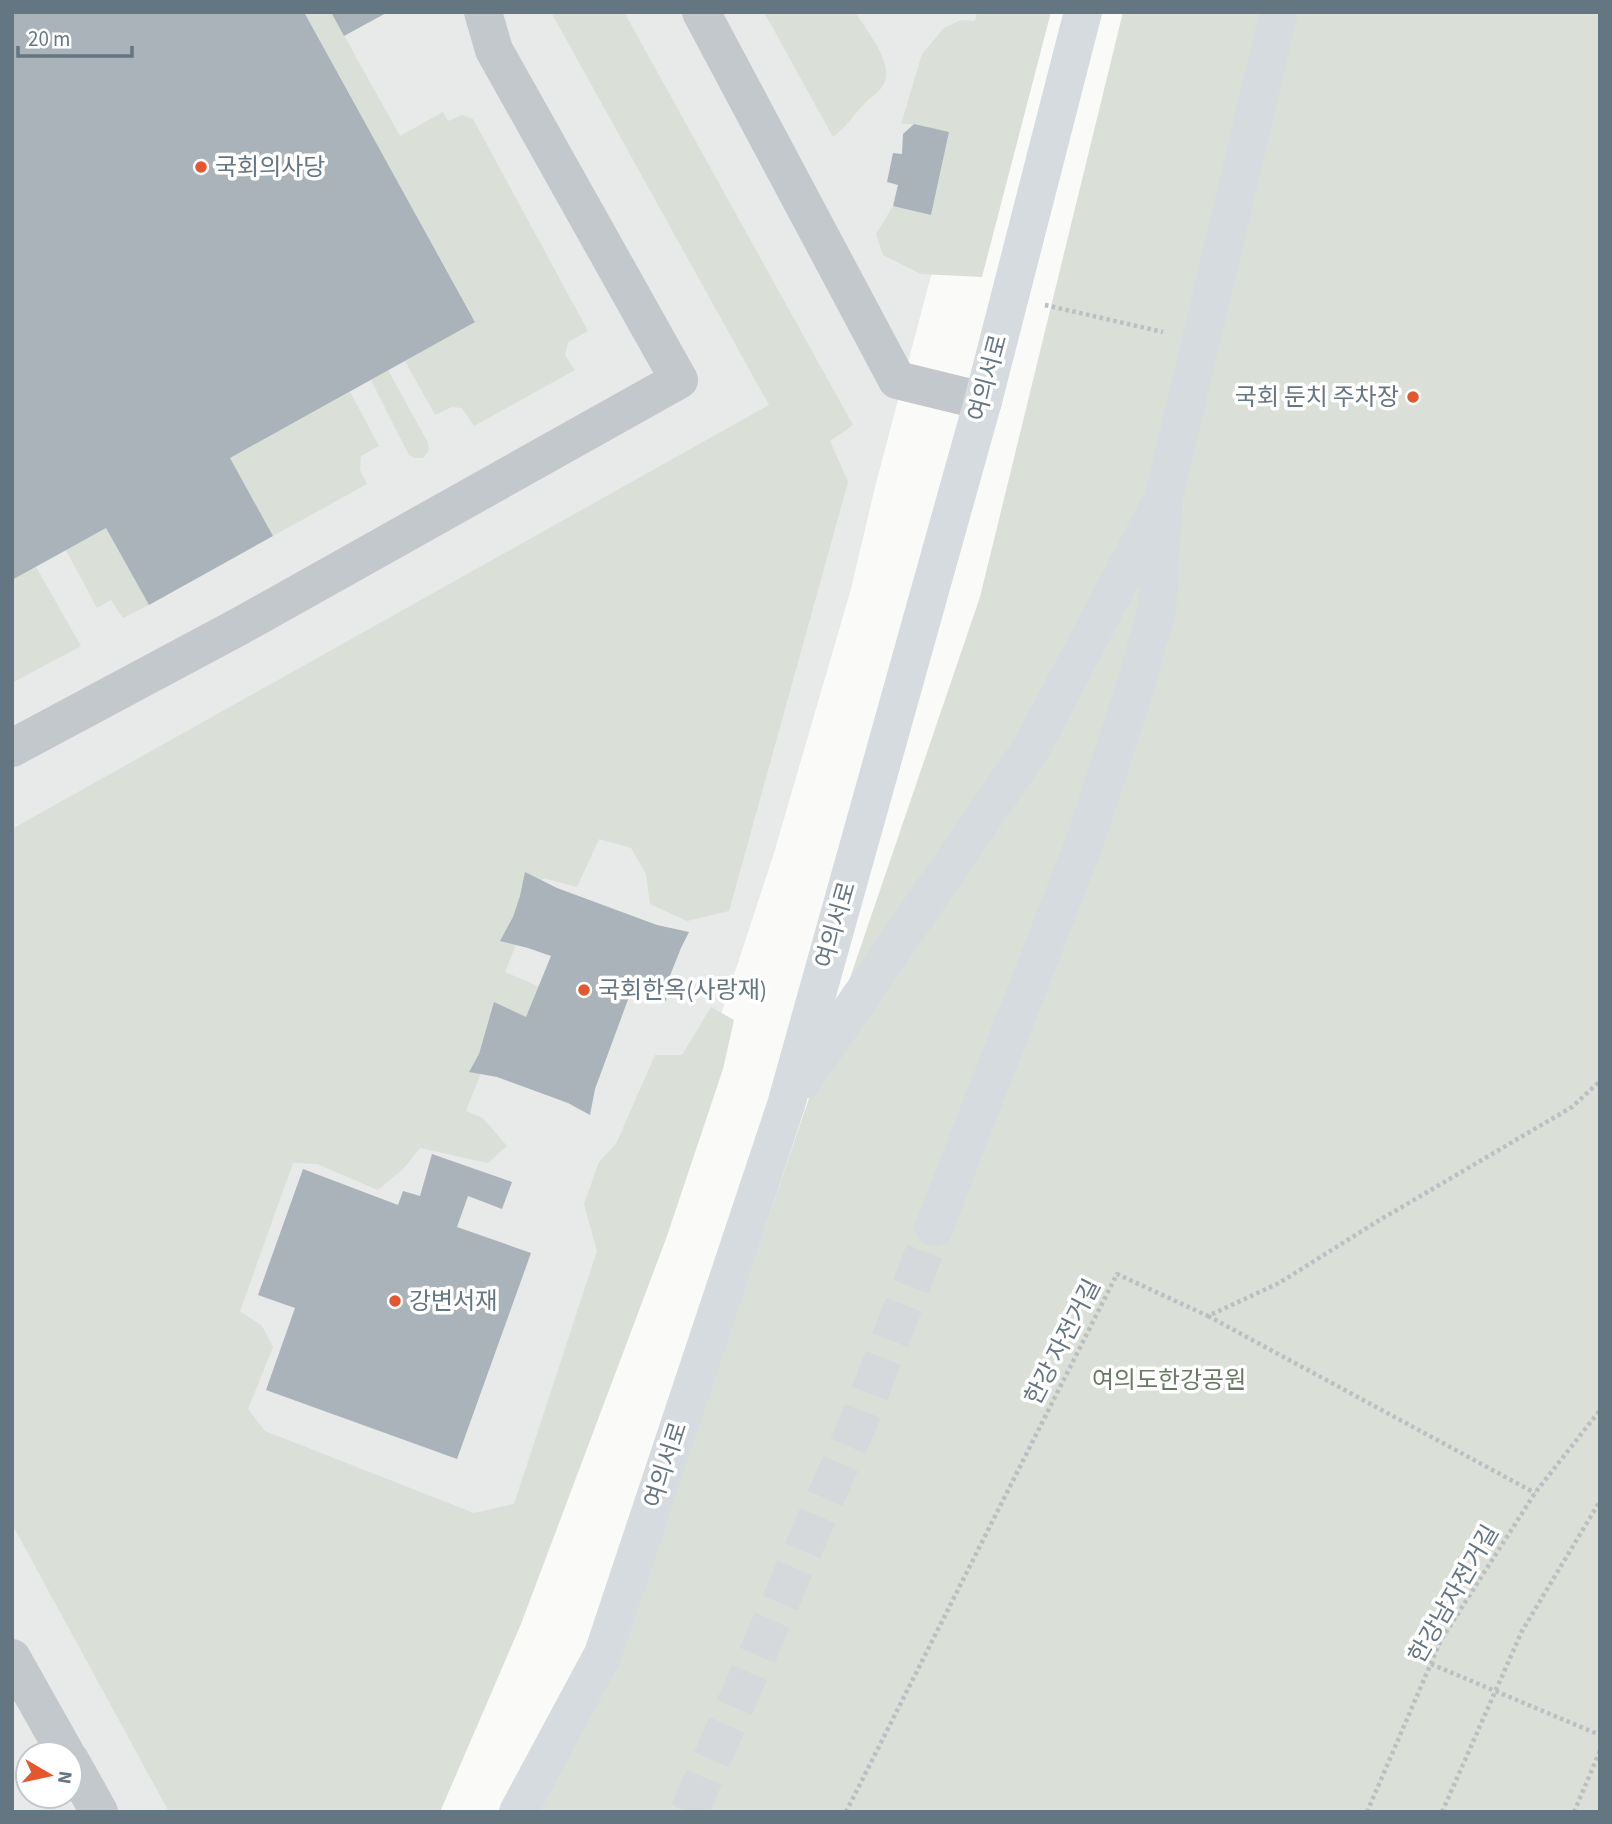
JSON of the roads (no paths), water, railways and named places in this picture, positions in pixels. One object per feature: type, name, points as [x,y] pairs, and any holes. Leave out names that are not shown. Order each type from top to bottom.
[{"type":"main road","name":"여의서로","points":[[518,1812],[603,1654],[786,1105],[983,401],[1083,12]]},
{"type":"main road","points":[[934,1227],[1084,844],[1132,698],[1157,608],[1164,496],[1279,12]]},
{"type":"main road","points":[[786,1105],[1032,747],[1164,496]]},
{"type":"lane","points":[[12,748],[240,626],[679,380],[494,50],[483,12]]},
{"type":"lane","points":[[701,12],[897,380],[983,401]]},
{"type":"lane","points":[[12,1658],[58,1740]]},
{"type":"lane","points":[[84,1785],[99,1812]]},
{"type":"tunnel","points":[[689,1812],[858,1423],[934,1227]]},
{"type":"place","name":"국회의사당","points":[[201,167]]},
{"type":"place","name":"국회 둔치 주차장","points":[[1413,397]]},
{"type":"place","name":"국회한옥(사랑재)","points":[[584,990]]},
{"type":"place","name":"강변서재","points":[[395,1301]]},
{"type":"park label","name":"여의도한강공원","points":[[1169,1380]]}]
